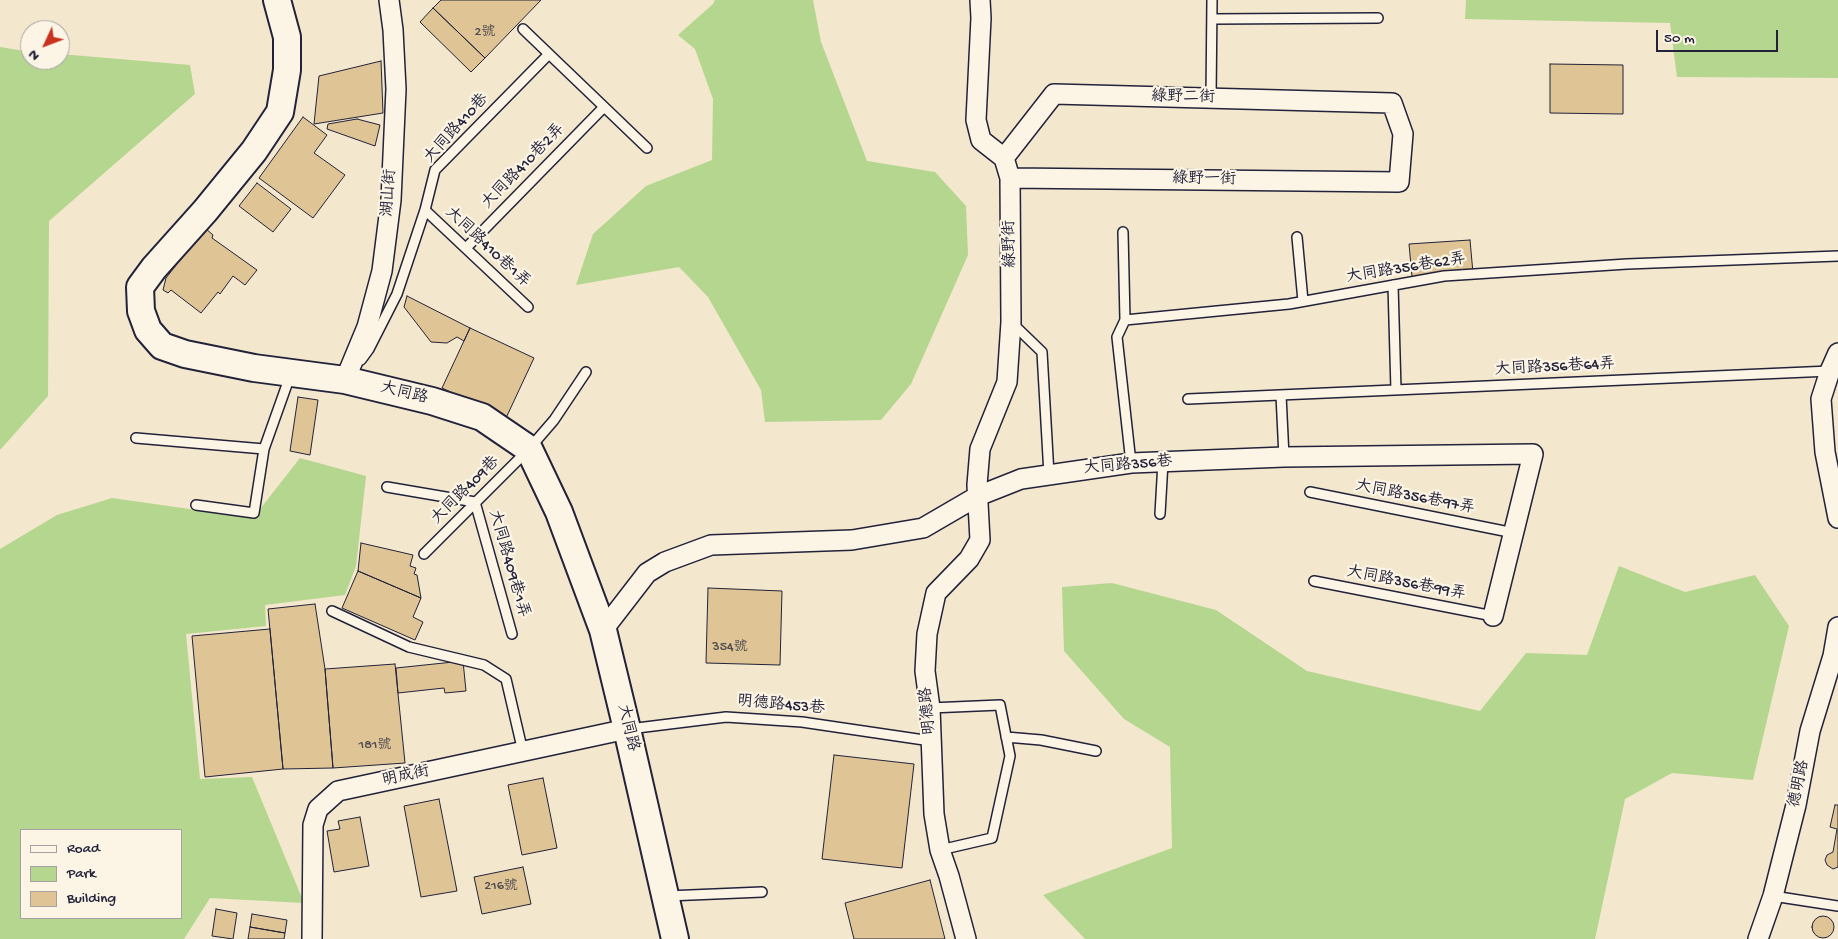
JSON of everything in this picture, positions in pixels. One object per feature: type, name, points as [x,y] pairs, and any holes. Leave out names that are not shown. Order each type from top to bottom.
[{"type":"street","name":"大同路","points":[[277,0],[287,37],[287,70],[280,112],[254,151],[140,287],[141,312],[148,330],[162,346],[185,354],[291,374],[345,380],[432,401],[482,417],[529,449],[560,512],[602,630],[675,939]]},
{"type":"street","name":"湖山街","points":[[345,380],[367,327],[375,299],[382,271],[389,217],[396,89],[393,30],[389,0]]},
{"type":"street","points":[[980,0],[981,18],[976,120],[981,140],[1004,158]]},
{"type":"street","name":"綠野二街","points":[[1004,158],[1054,94],[1392,103],[1403,134],[1399,182]]},
{"type":"street","name":"綠野街","points":[[978,496],[980,449],[1008,382],[1011,322],[1010,178],[1004,158]]},
{"type":"street","name":"綠野一街","points":[[1010,178],[1399,182]]},
{"type":"street","points":[[1838,352],[1821,399],[1825,452],[1838,518]]},
{"type":"street","name":"大同路356巷","points":[[602,630],[647,573],[665,562],[711,545],[852,540],[923,528],[978,496],[1021,479],[1130,463],[1284,456],[1533,454],[1493,616]]},
{"type":"street","name":"明德路","points":[[966,939],[940,850],[934,814],[930,708],[925,670],[927,634],[936,593],[969,559],[980,540],[978,496]]},
{"type":"street","name":"德明路","points":[[1758,939],[1773,896],[1796,805],[1810,731],[1836,655],[1838,627]]},
{"type":"street","name":"明成街","points":[[312,939],[313,825],[318,809],[338,792],[627,730]]},
{"type":"lane","points":[[1211,98],[1212,0]]},
{"type":"lane","points":[[1212,19],[1378,18]]},
{"type":"lane","points":[[523,29],[647,148]]},
{"type":"lane","name":"大同路410巷","points":[[345,380],[369,349],[397,294],[425,210],[435,170],[549,54]]},
{"type":"lane","name":"大同路410巷2弄","points":[[466,248],[604,106]]},
{"type":"lane","name":"大同路410巷1弄","points":[[425,210],[528,307]]},
{"type":"lane","points":[[1123,232],[1125,320],[1117,336],[1130,463]]},
{"type":"lane","points":[[1297,237],[1303,302]]},
{"type":"lane","name":"大同路356巷62弄","points":[[1125,320],[1303,302],[1444,276],[1627,264],[1838,256]]},
{"type":"lane","points":[[1393,285],[1396,390]]},
{"type":"lane","points":[[1011,322],[1042,352],[1050,475]]},
{"type":"lane","name":"大同路356巷64弄","points":[[1188,399],[1830,371]]},
{"type":"lane","name":"大同路409巷","points":[[424,554],[529,449],[554,420],[586,372]]},
{"type":"lane","points":[[196,505],[254,512],[264,449],[291,374]]},
{"type":"lane","points":[[1281,395],[1284,456]]},
{"type":"lane","points":[[136,438],[264,449]]},
{"type":"lane","points":[[1160,514],[1163,462]]},
{"type":"lane","points":[[387,487],[475,502]]},
{"type":"lane","name":"大同路356巷97弄","points":[[1310,492],[1514,533]]},
{"type":"lane","name":"大同路409巷1弄","points":[[475,502],[512,634]]},
{"type":"lane","name":"大同路356巷99弄","points":[[1314,581],[1493,616]]},
{"type":"lane","points":[[332,611],[409,647],[484,665],[506,679],[523,752]]},
{"type":"lane","points":[[930,708],[1000,705],[1010,756],[992,838],[940,850]]},
{"type":"lane","name":"明德路453巷","points":[[627,730],[726,717],[802,722],[932,741]]},
{"type":"lane","points":[[1006,737],[1041,740],[1096,751]]},
{"type":"lane","points":[[665,896],[762,892]]},
{"type":"lane","points":[[1773,896],[1836,906]]},
{"type":"green space","points":[[715,0],[813,0],[821,42],[867,161],[935,172],[966,206],[968,255],[911,384],[881,420],[765,422],[761,390],[708,297],[679,267],[576,285],[593,234],[646,186],[712,160],[713,99],[695,49],[678,35],[713,4]]},
{"type":"green space","points":[[1466,0],[1838,0],[1838,78],[1677,77],[1670,23],[1465,19]]},
{"type":"green space","points":[[0,47],[20,50],[20,70],[70,70],[70,55],[190,65],[195,94],[49,221],[48,396],[0,450]]},
{"type":"green space","points":[[300,458],[366,476],[356,566],[345,595],[265,605],[266,626],[186,634],[200,779],[252,777],[304,903],[210,898],[184,939],[0,939],[0,549],[57,515],[112,498],[253,518]]},
{"type":"green space","points":[[1619,566],[1685,592],[1755,575],[1789,626],[1753,780],[1672,773],[1625,799],[1595,939],[1085,939],[1043,895],[1172,848],[1170,747],[1124,719],[1064,651],[1062,587],[1112,583],[1216,610],[1307,671],[1480,711],[1526,653],[1587,655]]},
{"type":"building","points":[[441,0],[541,0],[485,58],[433,8]]},
{"type":"building","points":[[433,8],[485,58],[471,72],[420,22]]},
{"type":"building","points":[[381,61],[383,113],[314,124],[319,76]]},
{"type":"building","points":[[1550,64],[1623,65],[1623,114],[1550,113]]},
{"type":"building","points":[[303,117],[327,135],[314,153],[345,175],[313,218],[259,178]]},
{"type":"building","points":[[357,119],[380,125],[375,146],[327,129],[328,124]]},
{"type":"building","points":[[257,183],[291,209],[273,232],[239,206]]},
{"type":"building","points":[[205,228],[213,235],[212,238],[257,270],[245,285],[233,276],[220,294],[218,292],[201,313],[171,290],[168,293],[163,290],[166,278]]},
{"type":"building","points":[[1470,240],[1473,273],[1412,277],[1409,244]]},
{"type":"building","points":[[407,296],[470,328],[464,341],[457,337],[447,343],[431,342],[404,307]]},
{"type":"building","points":[[470,328],[534,358],[506,418],[442,388]]},
{"type":"building","points":[[298,397],[318,400],[310,455],[290,451]]},
{"type":"building","points":[[361,543],[413,555],[410,566],[416,568],[414,574],[417,575],[421,598],[358,571]]},
{"type":"building","points":[[358,571],[421,598],[413,617],[423,622],[415,640],[342,608]]},
{"type":"building","points":[[708,588],[782,591],[780,665],[706,663]]},
{"type":"building","points":[[315,604],[325,669],[333,768],[283,769],[268,609]]},
{"type":"building","points":[[270,629],[283,769],[205,777],[192,636]]},
{"type":"building","points":[[463,661],[466,691],[445,693],[444,688],[398,693],[396,668]]},
{"type":"building","points":[[395,664],[405,763],[333,768],[325,669]]},
{"type":"building","points":[[834,755],[914,764],[902,868],[822,859]]},
{"type":"building","points":[[543,778],[557,848],[522,855],[508,785]]},
{"type":"building","points":[[439,799],[457,891],[421,897],[404,806]]},
{"type":"building","points":[[1835,805],[1838,805],[1838,867],[1833,869],[1827,865],[1825,860],[1827,855],[1833,852],[1837,829],[1830,827]]},
{"type":"building","points":[[360,817],[369,866],[334,872],[327,831],[340,829],[338,821]]},
{"type":"building","points":[[523,867],[531,904],[482,914],[474,877]]},
{"type":"building","points":[[930,880],[945,939],[854,939],[845,903]]},
{"type":"building","points":[[216,909],[237,913],[233,939],[212,936]]},
{"type":"building","points":[[252,914],[287,920],[285,933],[250,927]]},
{"type":"building","points":[[1819,916],[1827,916],[1834,923],[1834,931],[1827,938],[1819,938],[1812,931],[1812,923]]},
{"type":"building","points":[[250,927],[285,933],[284,939],[248,939]]}]
